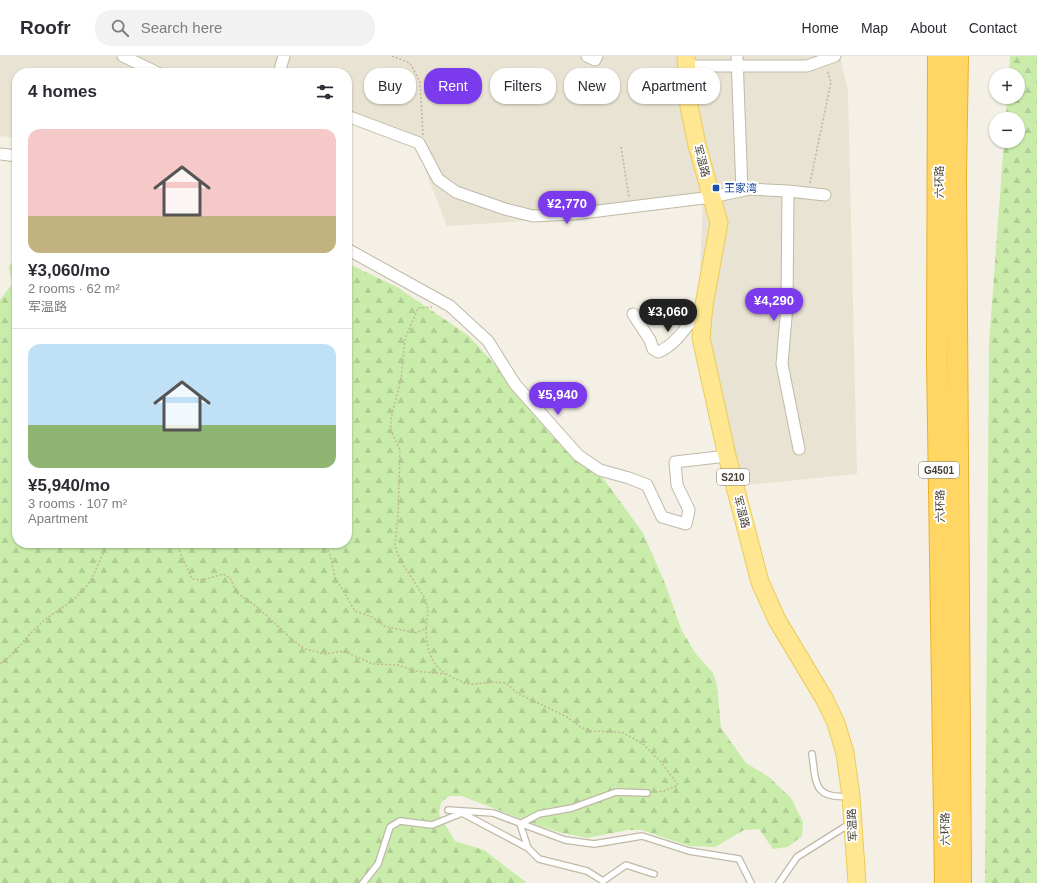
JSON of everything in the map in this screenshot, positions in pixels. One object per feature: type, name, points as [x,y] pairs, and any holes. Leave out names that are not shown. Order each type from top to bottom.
[{"type":"highway","name":"六环路","points":[[938,56],[937,360],[945,883]]},
{"type":"highway","name":"六环路","points":[[958,56],[956,176],[961,883]]},
{"type":"main road","name":"军温路","points":[[686,61],[689,106],[719,224],[704,305],[701,338],[727,456],[760,582],[777,620],[807,669],[836,723],[845,753],[851,796],[857,883]]},
{"type":"street","points":[[123,56],[148,68]]},
{"type":"street","points":[[281,68],[284,56]]},
{"type":"street","points":[[587,56],[595,60],[597,56]]},
{"type":"street","points":[[686,61],[737,61],[806,66],[835,56]]},
{"type":"street","points":[[737,61],[742,190]]},
{"type":"street","points":[[352,118],[420,143],[438,179],[456,192],[505,209],[533,216],[574,214],[712,198],[750,189],[825,195]]},
{"type":"street","points":[[0,154],[12,155]]},
{"type":"street","points":[[788,191],[787,306],[782,364],[799,449]]},
{"type":"street","points":[[352,252],[450,306],[488,341],[515,384],[578,455],[600,470],[647,485],[662,517],[686,524],[689,510],[677,485],[675,462],[727,456]]},
{"type":"street","points":[[633,314],[650,340],[653,349],[658,352],[666,349],[675,342],[704,305]]},
{"type":"lane","points":[[812,754],[817,785],[821,791],[829,797],[851,796]]},
{"type":"lane","points":[[520,824],[539,814],[572,808],[616,792],[647,793]]},
{"type":"lane","points":[[448,810],[493,813],[565,840],[594,844],[642,836],[689,851],[738,859],[751,883]]},
{"type":"lane","points":[[363,883],[378,864],[390,826],[400,821],[432,825],[462,813],[528,848],[539,859],[588,871],[602,882],[626,865],[654,874]]},
{"type":"lane","points":[[779,883],[797,857],[852,822]]},
{"type":"lane","points":[[520,824],[528,848]]},
{"type":"path","points":[[392,56],[410,63],[420,82],[424,132],[420,143]]},
{"type":"path","points":[[808,193],[832,82],[824,60]]},
{"type":"path","points":[[621,147],[631,207]]},
{"type":"path","points":[[450,306],[418,308],[405,340],[401,379],[391,418],[391,431],[400,450],[398,515],[395,546],[400,560],[425,598],[428,610],[426,648],[435,664],[446,674],[467,684],[489,681],[506,683],[517,693],[567,717],[584,729],[590,731],[621,732],[644,745],[661,762],[678,785],[664,791],[647,793]]},
{"type":"path","points":[[0,664],[9,659],[39,624],[73,601],[88,583],[106,548]]},
{"type":"path","points":[[178,548],[192,579],[203,580],[223,574],[230,578],[237,593],[256,606],[305,649],[325,654],[344,651],[373,664],[398,665],[415,671],[446,674]]},
{"type":"path","points":[[326,548],[330,555],[334,577],[355,611],[372,616],[384,626],[400,631],[416,633],[426,628]]},
{"type":"shaded area","points":[[0,56],[840,56],[848,92],[857,474],[728,487],[697,347],[703,200],[555,219],[447,226],[417,149],[352,121],[352,68],[12,68],[12,137],[0,136]]},
{"type":"green space","points":[[1010,56],[1037,56],[1037,883],[985,883],[989,343],[1003,148],[1025,148],[1025,112],[1006,112],[1007,104],[1025,104],[1025,68],[1009,68]]},
{"type":"green space","points":[[12,262],[12,284],[9,267]]},
{"type":"green space","points":[[352,265],[397,287],[469,336],[498,368],[552,436],[580,461],[603,478],[643,533],[664,581],[682,631],[696,654],[713,673],[717,685],[721,728],[746,763],[769,777],[791,798],[803,822],[802,836],[788,847],[773,849],[759,829],[744,830],[715,847],[689,846],[641,830],[628,830],[587,838],[562,833],[540,826],[462,796],[449,796],[441,802],[439,814],[455,841],[484,850],[527,883],[0,883],[0,300],[12,284],[12,548],[352,548]]},
{"type":"place","name":"王家湾","points":[[716,188]]}]
